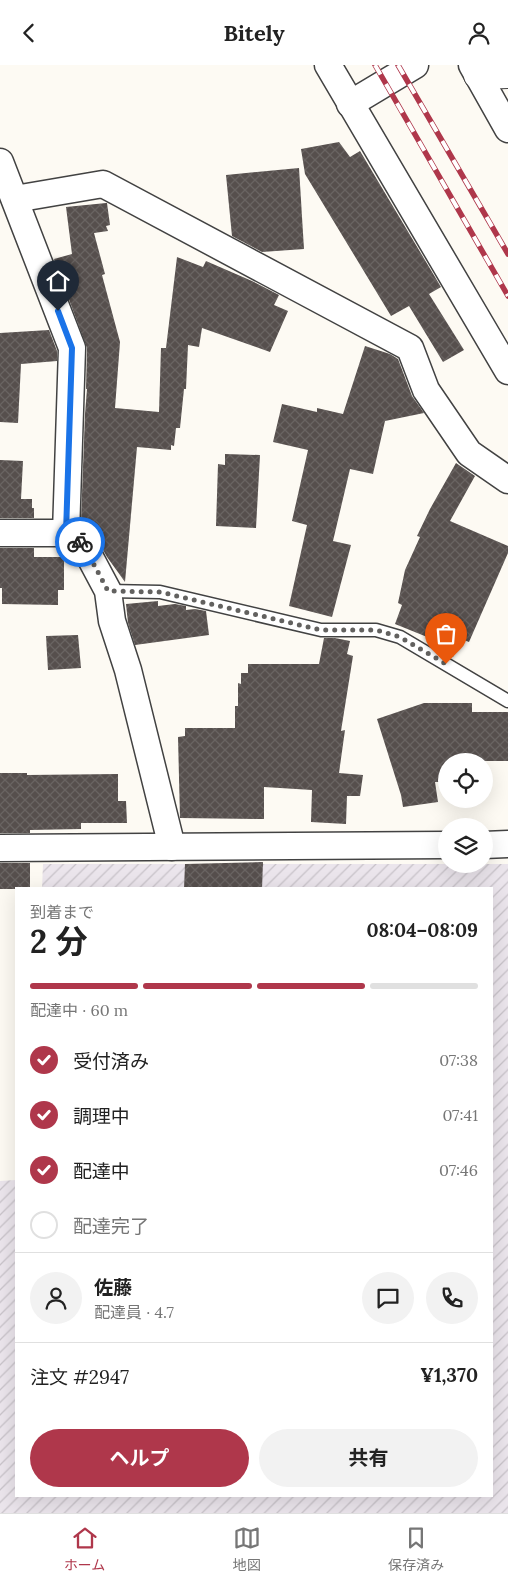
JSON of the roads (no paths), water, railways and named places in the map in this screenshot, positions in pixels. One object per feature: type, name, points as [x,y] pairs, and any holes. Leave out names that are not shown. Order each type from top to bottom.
[{"type":"street","points":[[328,65],[508,371]]},
{"type":"street","points":[[350,104],[415,65]]},
{"type":"street","points":[[475,70],[508,74]]},
{"type":"street","points":[[475,70],[508,129]]},
{"type":"street","points":[[0,162],[8,191],[72,348],[66,533]]},
{"type":"street","points":[[8,191],[104,184],[410,348],[426,390],[469,453],[508,480]]},
{"type":"street","points":[[0,533],[66,533],[83,544],[108,591],[112,621],[128,670],[172,847]]},
{"type":"street","points":[[493,845],[508,844]]},
{"type":"street","points":[[0,848],[438,845]]},
{"type":"lane","points":[[108,591],[160,592],[321,630],[376,630],[400,637],[508,701]]},
{"type":"railway","points":[[375,65],[508,296]]},
{"type":"railway","points":[[398,65],[508,254]]}]
